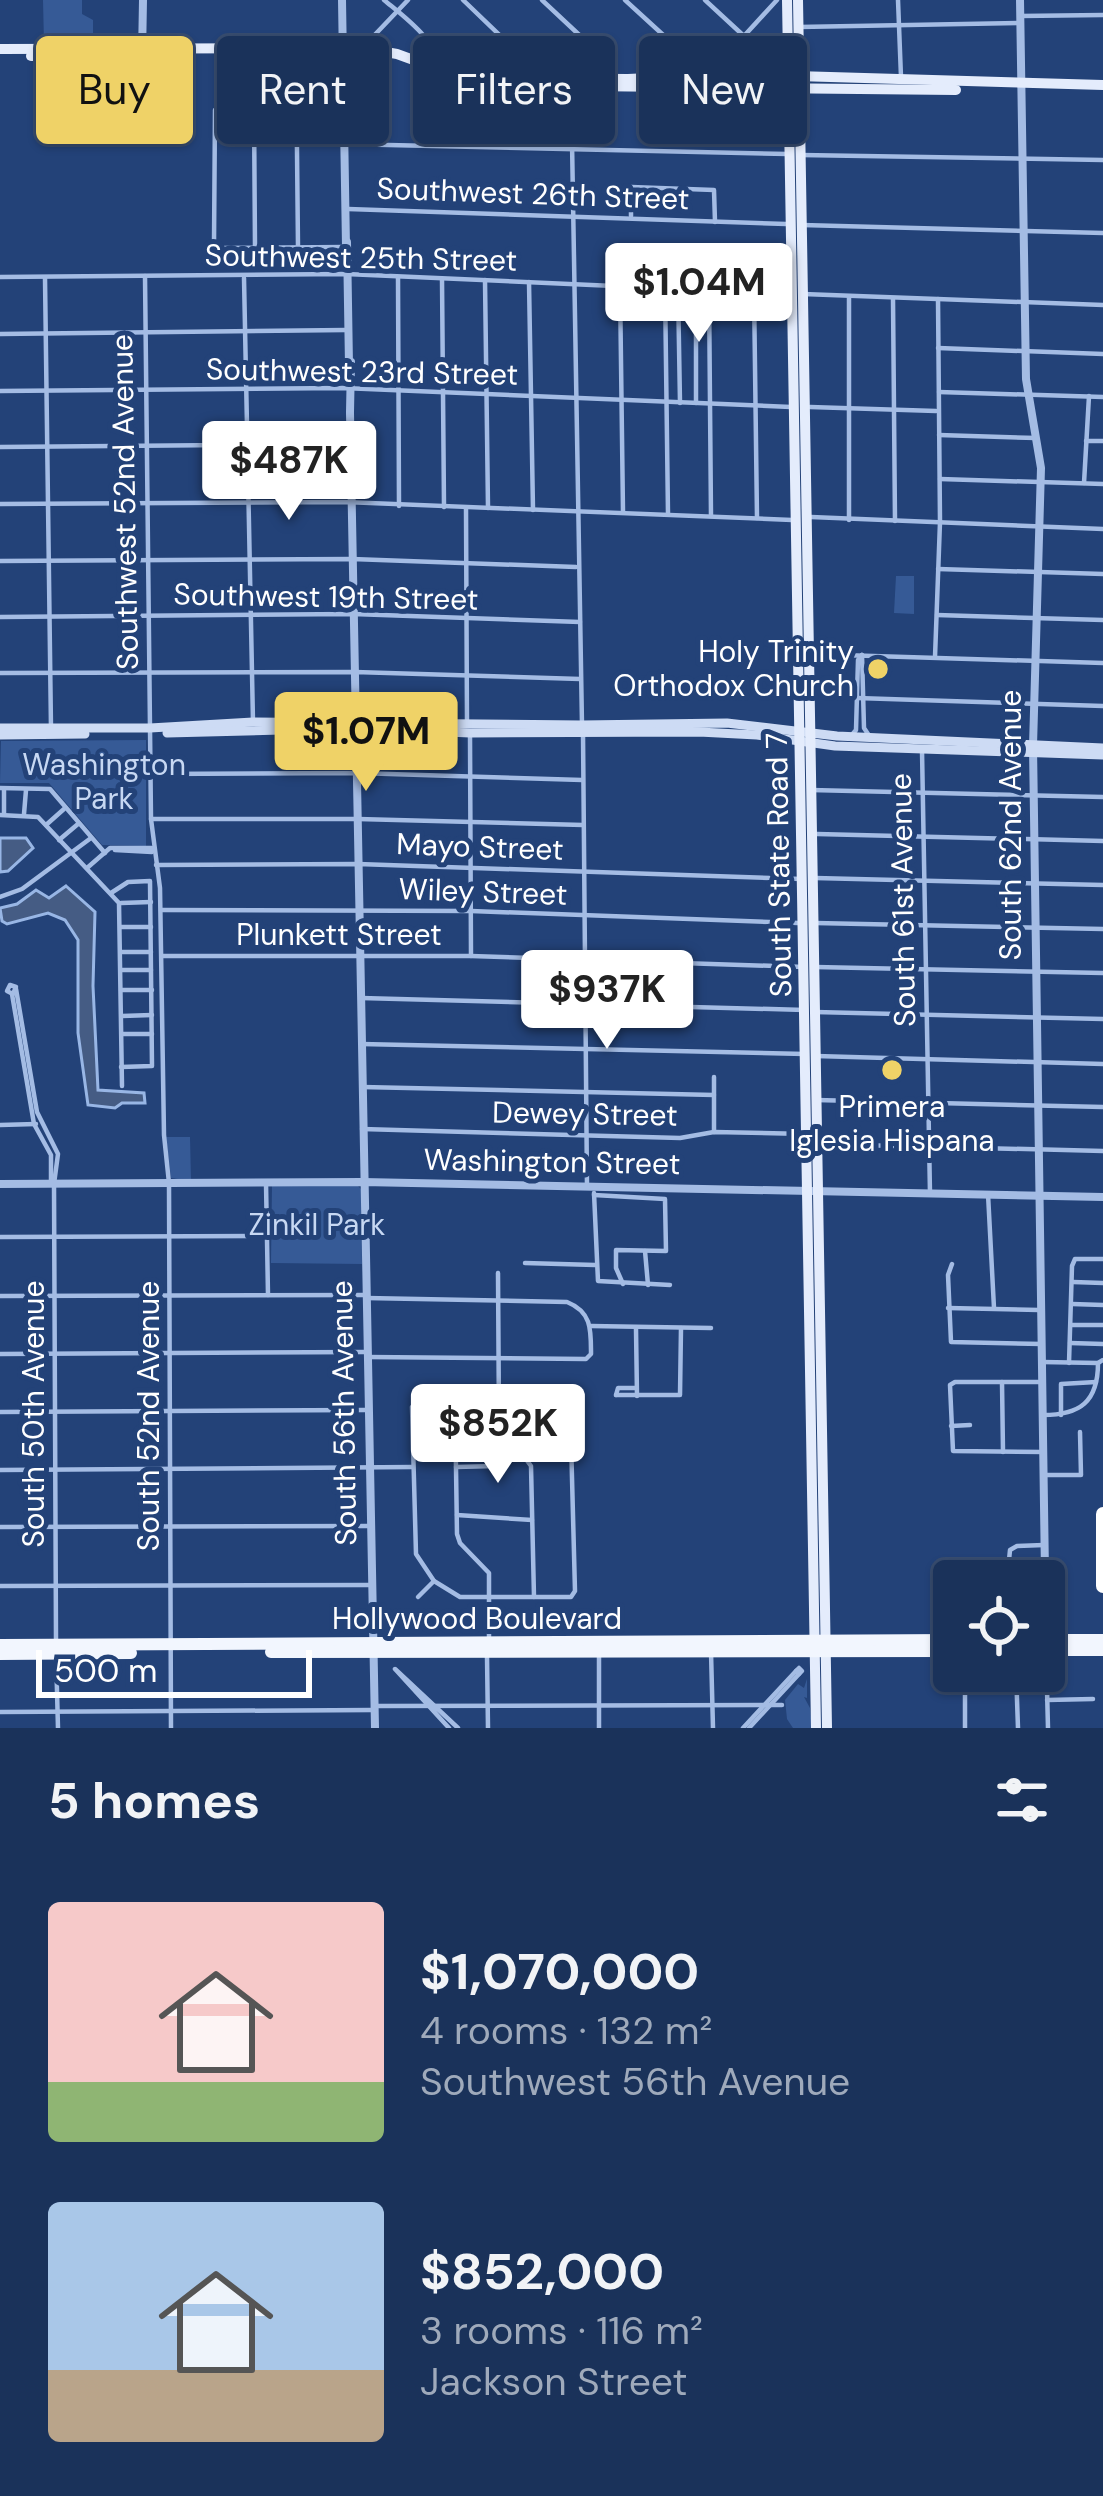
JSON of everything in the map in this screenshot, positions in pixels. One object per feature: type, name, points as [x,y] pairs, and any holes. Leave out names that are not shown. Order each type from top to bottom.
[{"type":"highway","points":[[1103,1514],[1103,1586]]},
{"type":"highway","points":[[1065,1643],[1103,1640]]},
{"type":"highway","name":"Hollywood Boulevard","points":[[820,1646],[933,1641]]},
{"type":"highway","name":"Hollywood Boulevard","points":[[0,1650],[22,1654],[86,1645],[170,1648]]},
{"type":"highway","name":"Hollywood Boulevard","points":[[603,1645],[671,1652],[711,1646]]},
{"type":"highway","name":"Hollywood Boulevard","points":[[0,1650],[603,1645],[933,1650]]},
{"type":"highway","name":"Hollywood Boulevard","points":[[373,1647],[454,1652],[488,1647]]},
{"type":"highway","points":[[1065,1647],[1103,1650]]},
{"type":"main road","name":"South State Road 7","points":[[784,2],[799,27],[798,36]]},
{"type":"main road","name":"South State Road 7","points":[[784,2],[788,36]]},
{"type":"main road","points":[[0,52],[36,50]]},
{"type":"main road","points":[[0,52],[36,54]]},
{"type":"main road","points":[[807,81],[901,77],[1022,87]]},
{"type":"main road","points":[[807,81],[1103,88]]},
{"type":"main road","points":[[615,85],[639,86]]},
{"type":"main road","points":[[623,86],[639,85]]},
{"type":"main road","name":"South State Road 7","points":[[796,144],[801,518],[797,575],[812,1056],[807,1134],[816,1311],[820,1646],[816,1728]]},
{"type":"main road","name":"South State Road 7","points":[[800,407],[796,503],[806,533],[805,737],[811,790],[807,878]]},
{"type":"main road","points":[[797,575],[807,593]]},
{"type":"main road","points":[[222,730],[253,722]]},
{"type":"main road","points":[[265,730],[292,722]]},
{"type":"main road","points":[[53,731],[150,731],[292,722],[542,733],[625,725],[746,723],[805,737],[922,750],[1103,752]]},
{"type":"main road","points":[[3,733],[355,725],[433,731],[510,725],[871,737],[1033,749]]},
{"type":"main road","points":[[922,750],[930,743],[975,742]]},
{"type":"main road","name":"South State Road 7","points":[[812,1056],[817,1100],[813,1191]]},
{"type":"main road","name":"South State Road 7","points":[[820,1646],[826,1728]]},
{"type":"street","points":[[142,36],[143,0]]},
{"type":"street","points":[[342,0],[343,36]]},
{"type":"street","points":[[384,0],[421,36]]},
{"type":"street","points":[[374,36],[408,0]]},
{"type":"street","points":[[463,0],[500,36]]},
{"type":"street","points":[[542,0],[580,36]]},
{"type":"street","points":[[625,0],[664,36]]},
{"type":"street","points":[[705,0],[744,36]]},
{"type":"street","points":[[898,0],[901,77]]},
{"type":"street","name":"South 62nd Avenue","points":[[1019,0],[1025,351],[1041,483],[1033,795],[1044,1560]]},
{"type":"street","points":[[746,36],[784,2]]},
{"type":"street","points":[[799,27],[1103,15]]},
{"type":"street","points":[[217,110],[216,246],[346,247]]},
{"type":"street","points":[[254,144],[255,248]]},
{"type":"street","points":[[297,144],[298,247]]},
{"type":"street","points":[[572,144],[586,1136],[595,1275],[603,1284],[670,1285]]},
{"type":"street","points":[[349,365],[344,145],[1103,160]]},
{"type":"street","points":[[631,219],[631,187],[714,190],[715,222]]},
{"type":"street","name":"Southwest 26th Street","points":[[345,209],[1103,233]]},
{"type":"street","name":"Southwest 25th Street","points":[[0,277],[346,274],[1103,305]]},
{"type":"street","name":"Southwest 52nd Avenue","points":[[146,276],[150,731]]},
{"type":"street","points":[[244,276],[253,722]]},
{"type":"street","points":[[398,276],[399,506]]},
{"type":"street","points":[[45,277],[53,731]]},
{"type":"street","points":[[442,278],[444,507]]},
{"type":"street","points":[[484,280],[488,508]]},
{"type":"street","points":[[529,282],[533,510]]},
{"type":"street","points":[[620,286],[623,512]]},
{"type":"street","points":[[664,287],[668,514]]},
{"type":"street","points":[[678,287],[680,403]]},
{"type":"street","points":[[696,289],[696,403]]},
{"type":"street","points":[[710,290],[712,516]]},
{"type":"street","points":[[754,291],[757,518]]},
{"type":"street","points":[[346,296],[352,485]]},
{"type":"street","points":[[849,296],[849,520]]},
{"type":"street","points":[[893,297],[895,521]]},
{"type":"street","points":[[935,657],[940,522],[938,299]]},
{"type":"street","points":[[0,334],[346,331]]},
{"type":"street","points":[[938,348],[1103,353]]},
{"type":"street","name":"Southwest 23rd Street","points":[[0,391],[350,389],[939,411]]},
{"type":"street","points":[[939,392],[1103,397]]},
{"type":"street","points":[[1084,483],[1089,396]]},
{"type":"street","points":[[350,413],[352,485]]},
{"type":"street","points":[[939,436],[1038,438]]},
{"type":"street","points":[[1086,440],[1103,441]]},
{"type":"street","points":[[0,447],[349,444]]},
{"type":"street","points":[[940,479],[1103,484]]},
{"type":"street","name":"South 56th Avenue","points":[[352,485],[375,1728]]},
{"type":"street","points":[[0,504],[352,503],[1103,529]]},
{"type":"street","points":[[466,508],[471,956]]},
{"type":"street","points":[[0,561],[352,559],[578,567]]},
{"type":"street","points":[[938,569],[1103,574]]},
{"type":"street","name":"Southwest 19th Street","points":[[0,617],[353,614],[580,622]]},
{"type":"street","points":[[937,615],[1103,620]]},
{"type":"street","points":[[809,654],[1103,663]]},
{"type":"street","points":[[862,655],[858,660],[864,728],[871,737]]},
{"type":"street","points":[[0,673],[355,672],[580,679]]},
{"type":"street","points":[[861,698],[1103,706]]},
{"type":"street","points":[[851,737],[861,698]]},
{"type":"street","points":[[150,731],[169,1183]]},
{"type":"street","name":"South 61st Avenue","points":[[922,750],[930,1194]]},
{"type":"street","points":[[150,774],[357,773],[582,780]]},
{"type":"street","points":[[122,1086],[119,903],[35,816],[2,814],[2,788],[50,789],[107,850],[152,850]]},
{"type":"street","points":[[23,814],[26,788]]},
{"type":"street","points":[[811,790],[1103,797]]},
{"type":"street","points":[[46,825],[66,808]]},
{"type":"street","points":[[151,819],[583,826]]},
{"type":"street","points":[[59,840],[79,824]]},
{"type":"street","points":[[811,834],[1103,842]]},
{"type":"street","points":[[0,897],[18,891],[91,838]]},
{"type":"street","points":[[85,869],[107,850]]},
{"type":"street","name":"Mayo Street","points":[[156,866],[358,864],[1103,885]]},
{"type":"street","points":[[111,893],[128,882],[150,881],[152,1066],[121,1067]]},
{"type":"street","points":[[119,903],[151,902]]},
{"type":"street","name":"Wiley Street","points":[[160,910],[471,911],[1103,929]]},
{"type":"street","points":[[119,927],[151,927]]},
{"type":"street","points":[[119,952],[151,952]]},
{"type":"street","name":"Plunkett Street","points":[[161,956],[471,956],[1103,974]]},
{"type":"street","points":[[119,970],[152,970]]},
{"type":"street","points":[[119,990],[152,990]]},
{"type":"street","name":"South 50th Avenue","points":[[14,992],[37,1124],[58,1154],[54,1184],[58,1728]]},
{"type":"street","points":[[361,998],[1103,1018]]},
{"type":"street","points":[[120,1016],[152,1015]]},
{"type":"street","points":[[120,1034],[152,1034]]},
{"type":"street","points":[[361,1044],[1103,1064]]},
{"type":"street","points":[[714,1077],[714,1132]]},
{"type":"street","points":[[362,1087],[714,1095]]},
{"type":"street","points":[[817,1100],[1103,1107]]},
{"type":"street","points":[[0,1124],[37,1124]]},
{"type":"street","name":"Dewey Street","points":[[362,1130],[680,1138],[714,1132],[807,1134]]},
{"type":"street","points":[[817,1144],[1103,1151]]},
{"type":"street","name":"Washington Street","points":[[0,1184],[363,1182],[1103,1197]]},
{"type":"street","name":"South 52nd Avenue","points":[[169,1183],[171,1728]]},
{"type":"street","points":[[266,1184],[268,1295]]},
{"type":"street","points":[[592,1190],[662,1197],[666,1251],[616,1250],[622,1284]]},
{"type":"street","points":[[988,1194],[994,1308]]},
{"type":"street","points":[[0,1238],[268,1236]]},
{"type":"street","points":[[645,1250],[648,1285]]},
{"type":"street","points":[[1069,1363],[1075,1259],[1103,1259]]},
{"type":"street","points":[[525,1262],[595,1265]]},
{"type":"street","points":[[952,1264],[948,1274],[951,1342],[1042,1344]]},
{"type":"street","points":[[498,1273],[501,1430],[531,1466],[534,1597]]},
{"type":"street","points":[[1073,1282],[1103,1283]]},
{"type":"street","points":[[0,1296],[366,1296],[567,1302],[581,1309],[591,1326],[591,1354],[586,1359],[0,1354]]},
{"type":"street","points":[[1072,1304],[1103,1305]]},
{"type":"street","points":[[948,1308],[1041,1310]]},
{"type":"street","points":[[1071,1325],[1103,1325]]},
{"type":"street","points":[[591,1326],[711,1328]]},
{"type":"street","points":[[636,1327],[636,1392]]},
{"type":"street","points":[[616,1396],[636,1392],[680,1395],[681,1328]]},
{"type":"street","points":[[1070,1343],[1103,1344]]},
{"type":"street","points":[[1042,1362],[1101,1362],[1098,1382],[1087,1403],[1061,1415],[1043,1415]]},
{"type":"street","points":[[1002,1382],[1003,1452]]},
{"type":"street","points":[[1042,1382],[951,1383],[951,1426],[953,1450],[1043,1452]]},
{"type":"street","points":[[1061,1415],[1061,1384],[1098,1382]]},
{"type":"street","points":[[552,1421],[573,1398]]},
{"type":"street","points":[[454,1401],[460,1543],[488,1574],[488,1728]]},
{"type":"street","points":[[454,1401],[533,1405],[574,1448],[574,1594],[460,1597],[434,1581],[416,1554],[415,1402],[454,1401]]},
{"type":"street","points":[[0,1412],[368,1410]]},
{"type":"street","points":[[951,1426],[970,1425]]},
{"type":"street","points":[[1044,1475],[1081,1475],[1080,1432]]},
{"type":"street","points":[[456,1467],[494,1466],[521,1451]]},
{"type":"street","points":[[0,1470],[413,1467]]},
{"type":"street","points":[[457,1515],[532,1520]]},
{"type":"street","points":[[0,1527],[371,1526]]},
{"type":"street","points":[[1009,1560],[1010,1550],[1017,1546],[1044,1545]]},
{"type":"street","points":[[418,1597],[434,1581]]},
{"type":"street","points":[[0,1586],[372,1585]]},
{"type":"street","points":[[599,1728],[603,1645]]},
{"type":"street","points":[[711,1646],[712,1728]]},
{"type":"street","points":[[432,1706],[395,1669],[453,1728]]},
{"type":"street","points":[[746,1728],[798,1673]]},
{"type":"street","points":[[964,1692],[965,1728]]},
{"type":"street","points":[[1017,1692],[1018,1728]]},
{"type":"street","points":[[1047,1692],[1048,1728]]},
{"type":"street","points":[[1047,1700],[1093,1699]]},
{"type":"street","points":[[0,1712],[782,1705]]},
{"type":"green space","points":[[43,0],[82,0],[82,14],[93,20],[93,36],[44,36]]},
{"type":"green space","points":[[896,576],[914,576],[914,614],[894,613]]},
{"type":"green space","name":"Washington Park","points":[[146,740],[146,846],[102,845],[49,783],[0,783],[1,741]]},
{"type":"green space","points":[[166,1137],[190,1137],[191,1181],[171,1178]]},
{"type":"green space","name":"Zinkil Park","points":[[272,1185],[357,1185],[361,1189],[362,1264],[271,1263]]},
{"type":"green space","points":[[807,1679],[804,1697],[812,1728],[793,1728],[785,1700],[798,1684],[804,1688]]},
{"type":"shaded area","points":[[0,838],[26,838],[33,848],[8,871],[0,872]]},
{"type":"shaded area","points":[[66,886],[95,912],[98,1090],[144,1093],[145,1103],[122,1103],[115,1108],[88,1105],[78,1033],[78,940],[65,920],[48,913],[7,924],[2,921],[0,908],[17,904],[36,890],[49,898]]},
{"type":"place","name":"Holy Trinity Orthodox Church","points":[[878,669]]},
{"type":"place","name":"Primera Iglesia Hispana","points":[[892,1070]]}]
